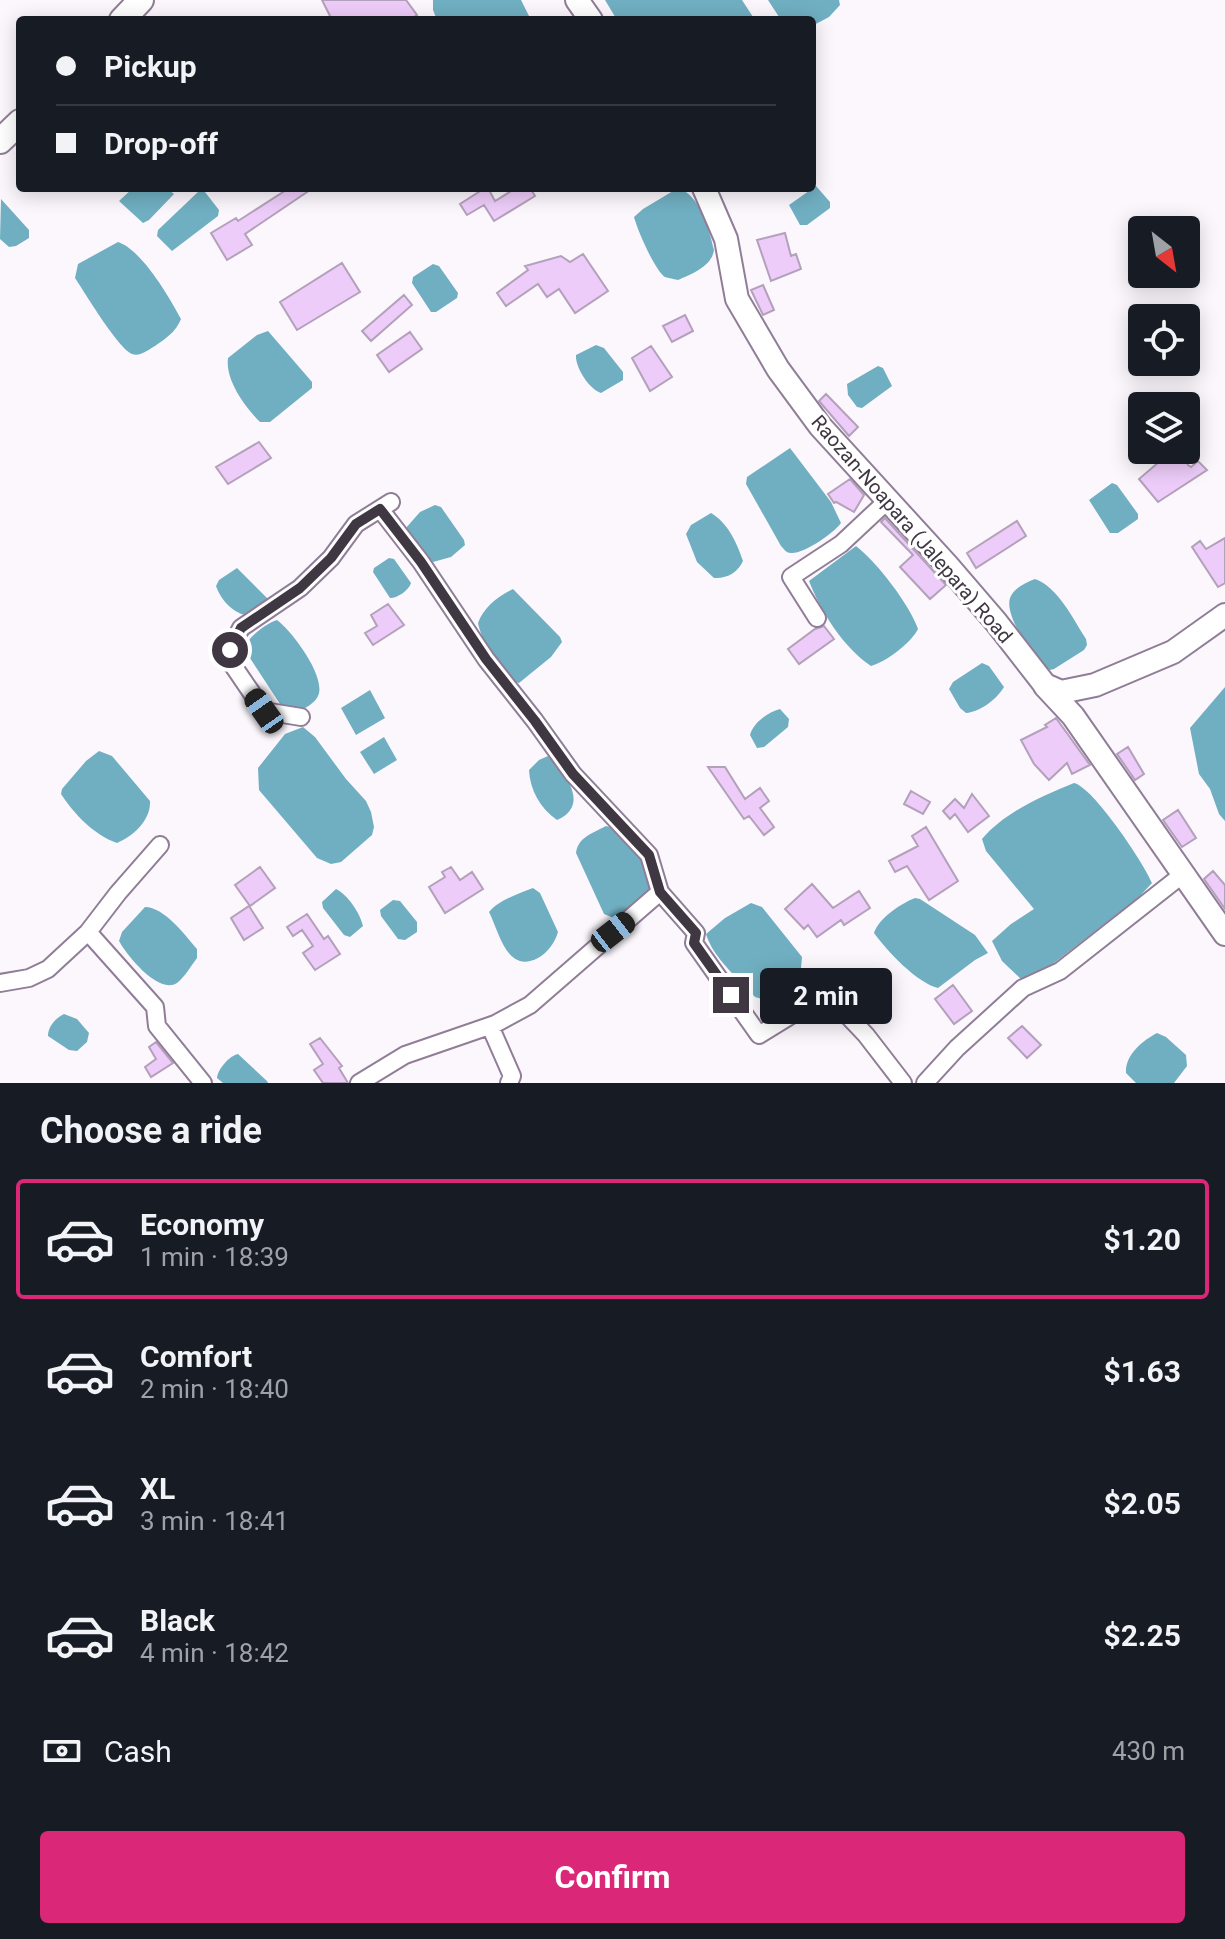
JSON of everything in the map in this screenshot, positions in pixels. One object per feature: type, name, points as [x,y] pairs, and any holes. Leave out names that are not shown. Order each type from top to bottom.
[{"type":"main road","points":[[126,16],[141,0]]},
{"type":"main road","points":[[0,141],[16,126]]},
{"type":"main road","name":"Raozan-Noapara (Jalepara) Road","points":[[706,192],[726,239],[737,299],[778,369],[812,415],[996,622],[1073,716],[1225,934]]},
{"type":"main road","points":[[1045,685],[1053,690],[1071,692],[1095,685],[1173,652],[1225,615]]},
{"type":"street","points":[[817,618],[791,577],[841,544],[887,501]]},
{"type":"street","points":[[301,717],[264,711],[232,664],[230,650],[241,628],[300,588],[331,558],[356,524],[386,505],[486,659],[573,774],[649,855],[660,892],[696,933],[694,943],[759,1035],[819,998],[831,998],[866,1035],[903,1083]]},
{"type":"street","points":[[0,983],[38,975],[88,932],[160,845]]},
{"type":"street","points":[[925,1083],[957,1048],[1023,988],[1060,971],[1182,875]]},
{"type":"street","points":[[359,1083],[405,1055],[490,1026],[530,1005],[660,892]]},
{"type":"street","points":[[88,932],[155,1007],[157,1026],[203,1083]]},
{"type":"street","points":[[490,1026],[512,1076],[509,1083]]},
{"type":"water","points":[[433,0],[521,0],[529,16],[435,16]]},
{"type":"water","points":[[605,0],[742,0],[752,16],[615,16]]},
{"type":"water","points":[[768,0],[839,0],[840,5],[829,17],[816,24],[816,16],[778,16]]},
{"type":"water","points":[[816,186],[830,202],[830,208],[807,225],[800,225],[789,205],[807,192],[816,192]]},
{"type":"water","points":[[129,192],[174,194],[143,223],[119,201]]},
{"type":"water","points":[[198,192],[205,192],[219,210],[218,216],[172,251],[157,236],[158,230]]},
{"type":"water","points":[[671,192],[686,192],[698,205],[706,223],[714,250],[710,261],[678,280],[665,277],[642,240],[634,217]]},
{"type":"water","points":[[1,199],[29,230],[29,238],[16,246],[9,247],[0,239]]},
{"type":"water","points":[[118,242],[145,264],[181,319],[166,338],[138,355],[126,350],[119,342],[75,278],[78,264]]},
{"type":"water","points":[[433,264],[439,266],[458,293],[457,298],[436,312],[431,312],[412,283],[413,277]]},
{"type":"water","points":[[268,331],[312,382],[312,388],[270,422],[260,422],[242,401],[233,384],[228,358],[257,335]]},
{"type":"water","points":[[596,345],[604,348],[623,372],[623,380],[601,393],[588,382],[576,360],[576,355]]},
{"type":"water","points":[[878,366],[883,368],[892,386],[862,408],[857,407],[848,395],[847,384]]},
{"type":"water","points":[[790,448],[831,502],[841,523],[818,542],[791,553],[781,546],[746,484],[747,477]]},
{"type":"water","points":[[1112,483],[1117,485],[1138,514],[1138,519],[1118,533],[1110,533],[1089,500]]},
{"type":"water","points":[[435,505],[441,507],[465,545],[451,557],[433,562],[405,529],[420,512]]},
{"type":"water","points":[[711,513],[731,534],[743,561],[728,576],[714,578],[697,562],[686,534],[691,525]]},
{"type":"water","points":[[856,546],[892,584],[918,629],[898,651],[871,666],[851,649],[834,628],[809,581]]},
{"type":"water","points":[[389,558],[394,559],[411,583],[403,593],[390,598],[373,572]]},
{"type":"water","points":[[237,568],[268,599],[246,615],[227,604],[216,586],[219,580]]},
{"type":"water","points":[[1035,579],[1058,596],[1087,645],[1084,650],[1050,670],[1022,637],[1009,606],[1014,591]]},
{"type":"water","points":[[513,589],[562,642],[551,657],[519,683],[506,674],[494,658],[478,623],[492,603]]},
{"type":"water","points":[[277,620],[298,643],[317,678],[318,696],[299,712],[282,707],[244,649],[258,632]]},
{"type":"water","points":[[982,663],[989,666],[1004,687],[988,704],[966,713],[949,689],[953,682]]},
{"type":"water","points":[[1225,687],[1225,821],[1199,774],[1190,728]]},
{"type":"water","points":[[370,690],[385,718],[356,735],[341,708]]},
{"type":"water","points":[[780,709],[789,719],[788,727],[764,747],[757,748],[750,735],[754,726]]},
{"type":"water","points":[[303,727],[315,737],[366,801],[371,812],[372,835],[341,862],[331,864],[317,858],[259,790],[258,768],[285,734]]},
{"type":"water","points":[[384,737],[397,760],[374,774],[360,752]]},
{"type":"water","points":[[99,751],[112,756],[150,801],[148,815],[140,826],[117,843],[85,823],[61,794],[86,761]]},
{"type":"water","points":[[548,756],[567,780],[574,798],[567,814],[557,820],[541,804],[529,770]]},
{"type":"water","points":[[1074,783],[1105,811],[1152,883],[1138,898],[1050,966],[1023,981],[1002,961],[992,941],[1034,909],[986,851],[982,839],[1013,813]]},
{"type":"water","points":[[606,826],[615,829],[630,842],[652,888],[631,912],[616,919],[604,914],[576,853],[583,839]]},
{"type":"water","points":[[533,888],[540,893],[558,932],[553,944],[541,956],[527,962],[519,961],[506,949],[489,912],[503,901]]},
{"type":"water","points":[[336,889],[353,905],[363,926],[350,937],[344,935],[323,908],[322,902]]},
{"type":"water","points":[[915,898],[975,935],[988,953],[938,988],[912,973],[874,933],[891,912]]},
{"type":"water","points":[[393,900],[400,901],[417,922],[417,932],[405,940],[398,939],[381,916],[380,910]]},
{"type":"water","points":[[751,903],[762,907],[802,957],[797,973],[762,999],[755,997],[727,968],[706,934]]},
{"type":"water","points":[[145,907],[167,917],[197,949],[197,958],[177,983],[169,985],[152,978],[135,963],[119,941],[122,932]]},
{"type":"water","points":[[64,1014],[77,1019],[89,1033],[87,1042],[77,1051],[69,1050],[48,1036],[53,1023]]},
{"type":"water","points":[[1157,1033],[1186,1055],[1187,1066],[1174,1083],[1136,1083],[1126,1073],[1128,1060],[1140,1044]]},
{"type":"water","points":[[238,1054],[268,1083],[223,1083],[217,1078],[224,1063]]},
{"type":"building","points":[[322,0],[406,0],[417,15],[416,16],[330,16]]},
{"type":"building","points":[[283,192],[307,192],[245,234],[252,245],[227,260],[211,233],[236,218],[238,221]]},
{"type":"building","points":[[479,192],[490,192],[495,201],[510,192],[532,192],[535,196],[494,221],[484,205],[467,215],[460,204]]},
{"type":"building","points":[[785,233],[791,256],[796,254],[801,269],[771,281],[757,240]]},
{"type":"building","points":[[583,254],[608,291],[575,313],[559,289],[547,297],[538,284],[506,306],[497,293],[528,270],[525,266],[561,256],[570,262]]},
{"type":"building","points":[[342,263],[360,292],[297,330],[280,302]]},
{"type":"building","points":[[763,285],[774,310],[763,315],[751,290]]},
{"type":"building","points":[[404,295],[412,305],[371,341],[362,331]]},
{"type":"building","points":[[685,315],[693,331],[672,342],[663,326]]},
{"type":"building","points":[[410,332],[422,349],[389,372],[377,355]]},
{"type":"building","points":[[651,346],[672,377],[650,391],[632,358]]},
{"type":"building","points":[[826,394],[858,427],[849,436],[819,401]]},
{"type":"building","points":[[259,442],[271,458],[228,484],[216,467]]},
{"type":"building","points":[[1200,463],[1207,470],[1158,502],[1139,479],[1156,464],[1187,464],[1191,467]]},
{"type":"building","points":[[850,479],[864,495],[854,512],[834,503],[828,494]]},
{"type":"building","points":[[885,518],[946,585],[930,599],[900,567],[913,555],[881,522]]},
{"type":"building","points":[[1017,521],[1026,536],[976,568],[967,553]]},
{"type":"building","points":[[1225,538],[1225,583],[1218,587],[1192,547],[1200,541],[1206,549]]},
{"type":"building","points":[[388,604],[404,625],[373,645],[365,633],[377,626],[371,615]]},
{"type":"building","points":[[824,626],[834,639],[799,664],[788,649]]},
{"type":"building","points":[[1056,718],[1090,765],[1072,774],[1067,763],[1049,780],[1034,764],[1021,740],[1047,727],[1045,725]]},
{"type":"building","points":[[1128,747],[1144,774],[1135,780],[1117,754]]},
{"type":"building","points":[[708,767],[725,767],[745,799],[760,788],[769,801],[760,808],[774,827],[764,835],[749,816],[744,819]]},
{"type":"building","points":[[911,791],[930,802],[923,814],[904,804]]},
{"type":"building","points":[[972,794],[989,816],[968,832],[955,814],[950,819],[943,811],[955,799],[964,808]]},
{"type":"building","points":[[1178,810],[1196,838],[1182,847],[1163,820]]},
{"type":"building","points":[[926,827],[958,881],[929,900],[907,866],[895,872],[889,861],[918,846],[912,836]]},
{"type":"building","points":[[260,867],[275,888],[250,906],[235,885]]},
{"type":"building","points":[[451,867],[460,880],[472,872],[483,889],[445,913],[429,887],[445,877],[442,872]]},
{"type":"building","points":[[1213,871],[1225,885],[1225,909],[1204,879]]},
{"type":"building","points":[[812,884],[833,908],[859,891],[870,908],[844,925],[841,920],[817,937],[808,925],[804,929],[785,909]]},
{"type":"building","points":[[249,906],[263,928],[244,940],[231,918]]},
{"type":"building","points":[[307,914],[324,939],[328,936],[340,954],[315,970],[303,953],[313,946],[302,930],[293,936],[287,927]]},
{"type":"building","points":[[953,985],[972,1011],[954,1024],[935,999]]},
{"type":"building","points":[[1022,1026],[1041,1045],[1027,1058],[1008,1038]]},
{"type":"building","points":[[320,1038],[342,1066],[339,1068],[348,1083],[323,1083],[314,1070],[323,1064],[310,1044]]},
{"type":"building","points":[[156,1042],[173,1063],[151,1077],[145,1067],[156,1059],[149,1047]]},
{"type":"route","points":[[230,650],[241,628],[300,588],[331,558],[356,524],[380,509],[421,562],[486,659],[573,774],[649,855],[660,892],[696,933],[694,943],[731,995]]}]
